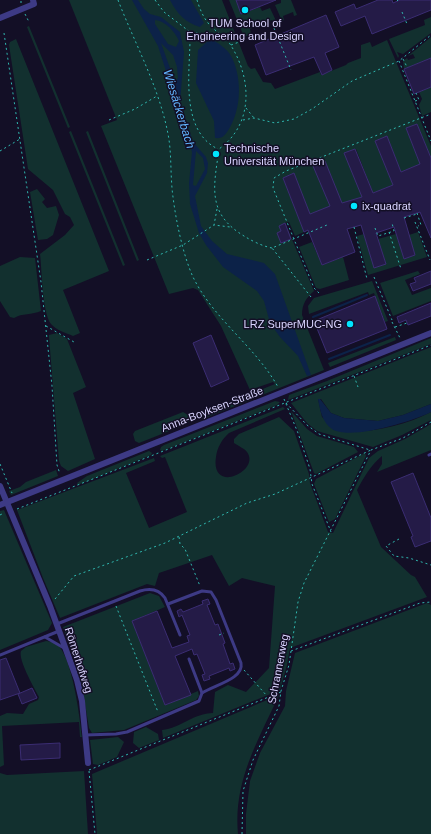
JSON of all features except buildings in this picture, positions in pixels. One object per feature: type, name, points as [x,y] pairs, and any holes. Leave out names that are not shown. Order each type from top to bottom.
[{"type":"street","points":[[0,18],[34,2]]},
{"type":"street","name":"Anna-Boyksen-Straße","points":[[0,505],[431,333]]},
{"type":"street","name":"Römerhofweg","points":[[0,486],[50,606],[66,649],[80,694],[88,763]]},
{"type":"lane","points":[[0,655],[45,637],[58,628],[114,601],[150,589],[161,593],[168,604],[180,635]]},
{"type":"lane","points":[[168,604],[202,591],[210,591],[214,595],[241,667],[236,676],[214,685],[202,693]]},
{"type":"lane","points":[[45,637],[66,649]]},
{"type":"lane","points":[[85,735],[116,734],[195,704],[202,698],[202,693],[189,659]]},
{"type":"path","points":[[118,0],[157,95],[169,136],[173,198],[183,244],[193,276],[210,305],[221,319],[261,360],[281,392],[286,402],[312,478],[312,484],[331,532]]},
{"type":"path","points":[[155,0],[164,12],[190,32],[224,38]]},
{"type":"path","points":[[147,260],[196,238],[214,226],[217,208],[214,187],[219,149],[232,138],[242,120],[246,108],[244,77],[230,45],[212,28],[206,20],[197,0]]},
{"type":"path","points":[[402,12],[407,24]]},
{"type":"path","points":[[274,28],[291,70]]},
{"type":"path","points":[[190,32],[189,90],[192,112],[204,137],[210,145],[219,149]]},
{"type":"path","points":[[4,33],[36,245],[53,392],[57,465],[62,480]]},
{"type":"path","points":[[242,120],[254,118],[275,123],[294,120],[352,81],[399,61],[431,35]]},
{"type":"path","points":[[230,45],[242,40]]},
{"type":"path","points":[[403,58],[407,67]]},
{"type":"path","points":[[399,61],[431,141]]},
{"type":"path","points":[[415,102],[419,100],[416,93]]},
{"type":"path","points":[[109,120],[135,110],[157,95]]},
{"type":"path","points":[[246,108],[254,118]]},
{"type":"path","points":[[319,293],[314,288],[273,188],[272,181],[275,176],[431,114]]},
{"type":"path","points":[[0,151],[20,139]]},
{"type":"path","points":[[217,208],[231,227],[258,243],[272,248],[311,297]]},
{"type":"path","points":[[404,218],[417,213],[421,225],[417,226]]},
{"type":"path","points":[[416,222],[430,260]]},
{"type":"path","points":[[376,228],[378,236],[394,231],[392,223]]},
{"type":"path","points":[[272,248],[327,225]]},
{"type":"path","points":[[214,226],[231,227]]},
{"type":"path","points":[[354,227],[367,279]]},
{"type":"path","points":[[389,232],[401,269]]},
{"type":"path","points":[[374,277],[402,344]]},
{"type":"path","points":[[395,328],[407,323]]},
{"type":"path","points":[[46,326],[74,342]]},
{"type":"path","points":[[10,511],[431,345]]},
{"type":"path","points":[[354,376],[358,387]]},
{"type":"path","points":[[286,402],[306,425],[319,434],[371,450]]},
{"type":"path","points":[[50,606],[74,576],[179,537],[247,503],[275,494],[312,478],[371,450],[402,438],[431,422]]},
{"type":"path","name":"Schrannerweg","points":[[242,834],[243,791],[253,760],[278,710],[281,691],[291,652],[300,593],[371,450]]},
{"type":"path","points":[[0,464],[18,508]]},
{"type":"path","points":[[179,537],[180,544],[192,564],[202,591]]},
{"type":"path","points":[[399,539],[386,546],[394,556],[409,558],[431,565]]},
{"type":"path","points":[[114,601],[161,718]]},
{"type":"path","points":[[291,652],[420,603],[431,602]]},
{"type":"path","points":[[241,667],[268,696]]},
{"type":"path","points":[[95,834],[89,770],[281,691]]},
{"type":"green space","points":[[69,0],[222,0],[248,66],[251,69],[255,68],[263,82],[271,83],[275,89],[320,72],[321,75],[346,65],[361,58],[361,45],[370,42],[372,47],[387,40],[431,146],[431,158],[417,124],[406,128],[420,164],[401,172],[387,136],[375,141],[393,185],[373,193],[356,149],[345,153],[362,197],[342,205],[325,161],[314,165],[331,209],[311,217],[294,174],[283,178],[304,232],[295,236],[289,222],[285,223],[314,291],[305,302],[302,315],[324,370],[203,419],[196,416],[275,384],[273,382],[250,390],[221,326],[198,290],[193,288],[169,294],[101,126],[117,120]]},
{"type":"green space","points":[[229,0],[236,0],[241,14],[260,7],[262,11],[270,8],[277,23],[274,24],[272,20],[250,29],[251,34],[244,37]]},
{"type":"green space","points":[[281,0],[291,0],[297,15],[294,16],[293,12],[283,16],[284,20],[282,21],[275,5],[281,3]]},
{"type":"green space","points":[[431,17],[431,33],[403,54],[397,52],[399,56],[398,58],[389,39],[425,25],[424,20]]},
{"type":"green space","points":[[29,26],[70,127],[68,128],[27,27]]},
{"type":"green space","points":[[431,37],[431,58],[404,69],[403,61],[407,58],[408,60],[415,58],[413,54],[408,56]]},
{"type":"green space","points":[[16,39],[109,271],[63,290],[80,333],[73,336],[56,328],[51,324],[48,318],[44,301],[40,254],[65,235],[74,225],[70,217],[65,214],[53,190],[28,169],[9,45],[10,42]]},
{"type":"green space","points":[[431,87],[431,112],[422,116],[419,105],[422,99],[419,92]]},
{"type":"green space","points":[[71,131],[125,265],[123,266],[69,132]]},
{"type":"green space","points":[[88,131],[139,260],[137,261],[86,132]]},
{"type":"green space","points":[[37,189],[45,199],[42,202],[47,208],[56,206],[59,215],[53,235],[47,239],[38,240],[30,192]]},
{"type":"green space","points":[[418,232],[427,257],[368,275],[357,236],[364,234],[386,264],[378,239],[396,234],[404,259],[415,255],[409,235]]},
{"type":"green space","points":[[312,242],[322,265],[343,257],[349,280],[320,289],[316,288],[299,247]]},
{"type":"green space","points":[[20,257],[35,258],[41,311],[20,315],[14,318],[10,317],[0,301],[0,266]]},
{"type":"green space","points":[[418,271],[420,274],[405,280],[412,295],[431,288],[431,301],[393,316],[380,283]]},
{"type":"green space","points":[[372,281],[388,321],[385,322],[374,293],[369,295],[368,292],[309,314],[308,306],[314,298]]},
{"type":"green space","points":[[57,333],[67,339],[86,387],[73,393],[95,459],[68,471],[61,466],[59,461],[49,337],[49,335]]},
{"type":"green space","points":[[395,337],[396,340],[330,367],[328,363]]},
{"type":"green space","points":[[431,338],[431,344],[288,400],[289,395]]},
{"type":"green space","points":[[431,347],[431,404],[403,415],[378,421],[344,418],[331,413],[321,399],[318,399],[322,417],[338,431],[350,432],[386,428],[421,417],[431,412],[431,420],[402,435],[373,447],[317,431],[307,423],[291,403]]},
{"type":"green space","points":[[275,401],[280,402],[277,405],[162,451],[160,450],[164,445]]},
{"type":"green space","points":[[283,407],[285,409],[226,435],[217,450],[216,468],[220,475],[227,477],[234,476],[242,472],[247,466],[249,459],[247,452],[234,443],[234,439],[239,434],[279,417],[294,431],[309,474],[310,483],[328,532],[333,533],[369,458],[378,451],[405,439],[431,424],[431,450],[377,472],[382,464],[382,456],[374,463],[357,490],[381,547],[415,577],[427,597],[290,648],[280,690],[163,738],[162,730],[169,729],[200,715],[213,713],[215,692],[228,685],[246,692],[269,668],[275,586],[242,578],[229,586],[212,555],[159,573],[155,586],[147,584],[60,618],[17,510],[154,458],[155,461],[126,473],[149,528],[187,512],[165,457],[162,458],[160,456]]},
{"type":"green space","points":[[291,411],[307,429],[317,436],[354,447],[358,452],[316,474],[314,473]]},
{"type":"green space","points":[[183,412],[188,415],[190,420],[187,424],[139,443],[135,441],[133,434],[135,431]]},
{"type":"green space","points":[[149,451],[152,453],[151,455],[78,485],[77,483],[87,476]]},
{"type":"green space","points":[[365,453],[366,456],[335,519],[329,522],[314,484],[316,479]]},
{"type":"green space","points":[[56,470],[58,476],[11,495],[9,491],[20,487],[26,482]]},
{"type":"green space","points":[[4,510],[52,623],[48,630],[0,650],[0,511]]},
{"type":"green space","points":[[150,593],[159,596],[165,607],[132,621],[165,705],[198,691],[199,696],[196,700],[124,730],[92,733],[89,728],[81,679],[63,627]]},
{"type":"green space","points":[[427,603],[431,605],[431,834],[246,834],[246,814],[250,781],[260,753],[285,706],[286,691],[295,653]]},
{"type":"green space","points":[[46,641],[55,643],[61,649],[66,659],[74,686],[82,737],[80,737],[79,722],[2,726],[4,765],[0,767],[0,716],[7,713],[23,714],[29,704],[38,700],[39,697],[24,667],[21,651],[26,647]]},
{"type":"green space","points":[[279,695],[255,745],[243,779],[237,815],[238,834],[97,834],[92,774]]},
{"type":"green space","points":[[146,727],[158,734],[159,740],[139,748],[133,743],[134,732]]},
{"type":"green space","points":[[118,737],[124,742],[117,757],[98,765],[93,764],[90,740]]},
{"type":"green space","points":[[84,771],[88,834],[0,834],[0,773],[7,775]]},
{"type":"water","name":"Wiesäckerbach","points":[[132,0],[138,0],[144,9],[150,14],[161,17],[180,32],[184,52],[180,103],[193,142],[206,157],[208,163],[207,173],[195,196],[201,226],[212,241],[227,254],[264,263],[275,274],[311,375],[307,376],[298,356],[280,337],[270,323],[264,301],[257,291],[223,267],[206,245],[199,233],[190,204],[189,183],[192,152],[158,46]],"holes":[[[155,20],[163,22],[173,31],[179,41],[176,47],[168,44],[155,24]],[[161,43],[173,55],[177,67],[178,78],[175,82]],[[196,151],[203,158],[205,169],[196,186],[193,185]]]},
{"type":"water","points":[[170,0],[191,0],[204,23],[200,27],[190,23],[179,14]]},
{"type":"water","points":[[213,40],[224,48],[231,56],[236,68],[239,86],[238,104],[233,121],[225,135],[218,138],[215,138],[214,121],[196,83],[198,50],[207,42]]},
{"type":"water","points":[[318,399],[320,399],[331,413],[344,418],[378,421],[403,415],[431,404],[431,412],[382,428],[353,433],[341,432],[332,429],[326,423]]},
{"type":"waterway","points":[[313,317],[367,295]]},
{"type":"waterway","points":[[329,359],[390,335]]},
{"type":"place","name":"TUM School of Engineering and Design","points":[[245,10]]},
{"type":"place","name":"Technische Universität München","points":[[216,154]]},
{"type":"place","name":"ix-quadrat","points":[[354,206]]},
{"type":"place","name":"LRZ SuperMUC-NG","points":[[350,324]]}]
